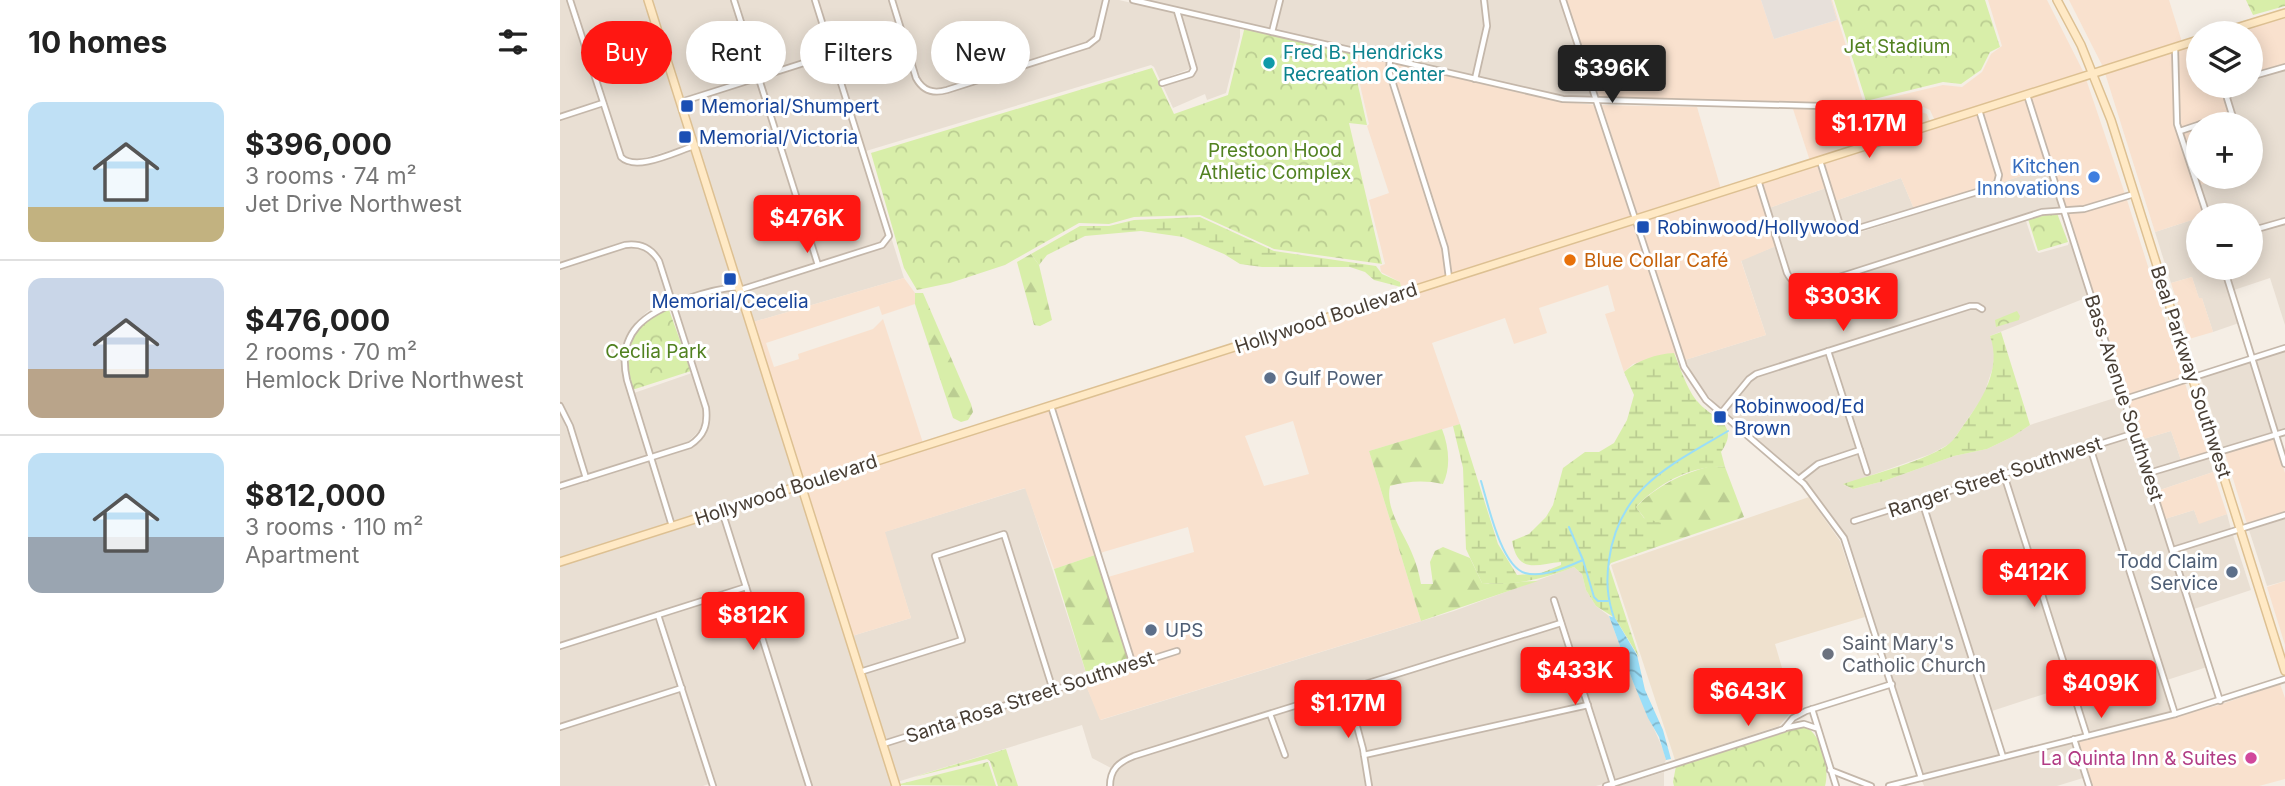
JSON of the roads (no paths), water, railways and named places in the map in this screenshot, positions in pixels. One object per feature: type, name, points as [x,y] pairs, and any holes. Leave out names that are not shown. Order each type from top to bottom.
[{"type":"street","points":[[570,0],[618,152],[629,163],[639,164],[695,146]]},
{"type":"street","points":[[648,0],[896,786]]},
{"type":"street","points":[[734,0],[741,21]]},
{"type":"street","points":[[815,0],[822,21]]},
{"type":"street","points":[[892,0],[916,78],[922,87],[933,93],[1088,46],[1097,38],[1106,0]]},
{"type":"street","points":[[1133,0],[1556,98],[1598,102],[1857,107],[1872,115],[1881,141]]},
{"type":"street","points":[[1272,32],[1280,0]]},
{"type":"street","points":[[1475,79],[1487,26],[1484,0]]},
{"type":"street","points":[[1563,0],[1686,372],[1706,400],[1799,479],[1844,538],[1921,778]]},
{"type":"street","name":"Beal Parkway Southwest","points":[[2057,0],[2093,74],[2111,120],[2285,671]]},
{"type":"street","points":[[1162,83],[1191,74],[1194,69],[1177,10]]},
{"type":"street","points":[[2257,21],[2285,12]]},
{"type":"street","name":"Hollywood Boulevard","points":[[560,562],[2186,44]]},
{"type":"street","points":[[2175,48],[2177,116],[2203,203]]},
{"type":"street","points":[[1390,60],[1389,71],[1445,248],[1449,279]]},
{"type":"street","points":[[2263,73],[2285,67]]},
{"type":"street","points":[[681,102],[740,84]]},
{"type":"street","points":[[761,84],[818,265]]},
{"type":"street","points":[[673,526],[627,380],[625,358],[629,340],[641,322],[658,309],[673,303],[720,289],[739,288],[882,245],[888,237],[887,227],[842,84]]},
{"type":"street","name":"Bass Avenue Southwest","points":[[2027,95],[2220,701]]},
{"type":"street","points":[[560,117],[603,103]]},
{"type":"street","points":[[1820,161],[1840,225],[1849,232],[1990,188],[1997,183],[1999,175],[1979,110]]},
{"type":"street","points":[[2180,131],[2186,129]]},
{"type":"street","points":[[1758,180],[1787,273],[1797,285],[1811,286],[2042,212],[2084,209],[2134,194]]},
{"type":"street","points":[[2263,227],[2285,220]]},
{"type":"street","points":[[560,266],[625,245],[640,245],[652,251],[658,258],[673,303],[706,408],[707,420],[704,431],[694,442],[560,486]]},
{"type":"street","points":[[2228,280],[2285,464]]},
{"type":"street","points":[[1721,412],[1753,376],[1970,306],[1982,309]]},
{"type":"street","points":[[2125,399],[2285,348]]},
{"type":"street","points":[[1828,351],[1867,472]]},
{"type":"street","points":[[1051,405],[1133,665]]},
{"type":"street","points":[[560,406],[570,426],[586,478]]},
{"type":"street","name":"Ranger Street Southwest","points":[[1854,522],[2135,432]]},
{"type":"street","points":[[2148,474],[2285,432]]},
{"type":"street","points":[[2090,447],[2175,714]]},
{"type":"street","points":[[1799,479],[1818,464],[1860,450]]},
{"type":"street","points":[[2004,474],[2087,736]]},
{"type":"street","points":[[1922,501],[2003,757]]},
{"type":"street","points":[[722,510],[809,786]]},
{"type":"street","points":[[2173,550],[2285,515]]},
{"type":"street","points":[[860,672],[962,640],[935,555],[1004,534],[1053,690]]},
{"type":"street","points":[[560,646],[746,587]]},
{"type":"street","points":[[1554,600],[1613,784]]},
{"type":"street","points":[[658,615],[713,786]]},
{"type":"street","points":[[1110,786],[1112,772],[1125,760],[1561,623]]},
{"type":"street","name":"Santa Rosa Street Southwest","points":[[883,744],[1177,650]]},
{"type":"street","points":[[1889,786],[2175,714],[2285,679]]},
{"type":"street","points":[[1784,729],[1793,718],[1811,709],[1892,684]]},
{"type":"street","points":[[560,727],[682,688]]},
{"type":"street","points":[[1348,689],[1369,786]]},
{"type":"street","points":[[1364,755],[1588,705]]},
{"type":"street","points":[[1811,709],[1836,786]]},
{"type":"street","points":[[1270,714],[1285,755]]},
{"type":"street","points":[[1606,786],[1784,729],[1804,724],[1818,729]]},
{"type":"street","points":[[2074,739],[2089,786]]},
{"type":"street","points":[[1830,770],[1871,786]]},
{"type":"water","points":[[1609,616],[1615,618],[1637,655],[1645,690],[1663,730],[1671,759],[1666,760]]},
{"type":"waterway","points":[[1614,618],[1607,582],[1608,568],[1615,535],[1624,514],[1636,496],[1651,481],[1687,455],[1728,431]]},
{"type":"waterway","points":[[1481,481],[1502,547],[1517,568],[1525,573],[1539,574],[1583,560]]},
{"type":"waterway","points":[[1569,527],[1594,597],[1598,601],[1608,601]]},
{"type":"place","name":"Fred B. Hendricks Recreation Center","points":[[1269,63]]},
{"type":"place","name":"Memorial/Shumpert","points":[[687,106]]},
{"type":"place","name":"Memorial/Victoria","points":[[685,137]]},
{"type":"place","name":"Kitchen Innovations","points":[[2094,177]]},
{"type":"place","name":"Robinwood/Hollywood","points":[[1643,227]]},
{"type":"place","name":"Blue Collar Café","points":[[1570,260]]},
{"type":"place","name":"Memorial/Cecelia","points":[[730,279]]},
{"type":"place","name":"Gulf Power","points":[[1270,378]]},
{"type":"place","name":"Robinwood/Ed Brown","points":[[1720,417]]},
{"type":"place","name":"Todd Claim Service","points":[[2232,572]]},
{"type":"place","name":"UPS","points":[[1151,630]]},
{"type":"place","name":"Saint Mary's Catholic Church","points":[[1828,654]]},
{"type":"place","name":"La Quinta Inn & Suites","points":[[2251,758]]},
{"type":"park label","name":"Jet Stadium","points":[[1897,46]]},
{"type":"park label","name":"Prestoon Hood Athletic Complex","points":[[1275,161]]},
{"type":"park label","name":"Ceclia Park","points":[[656,351]]}]
